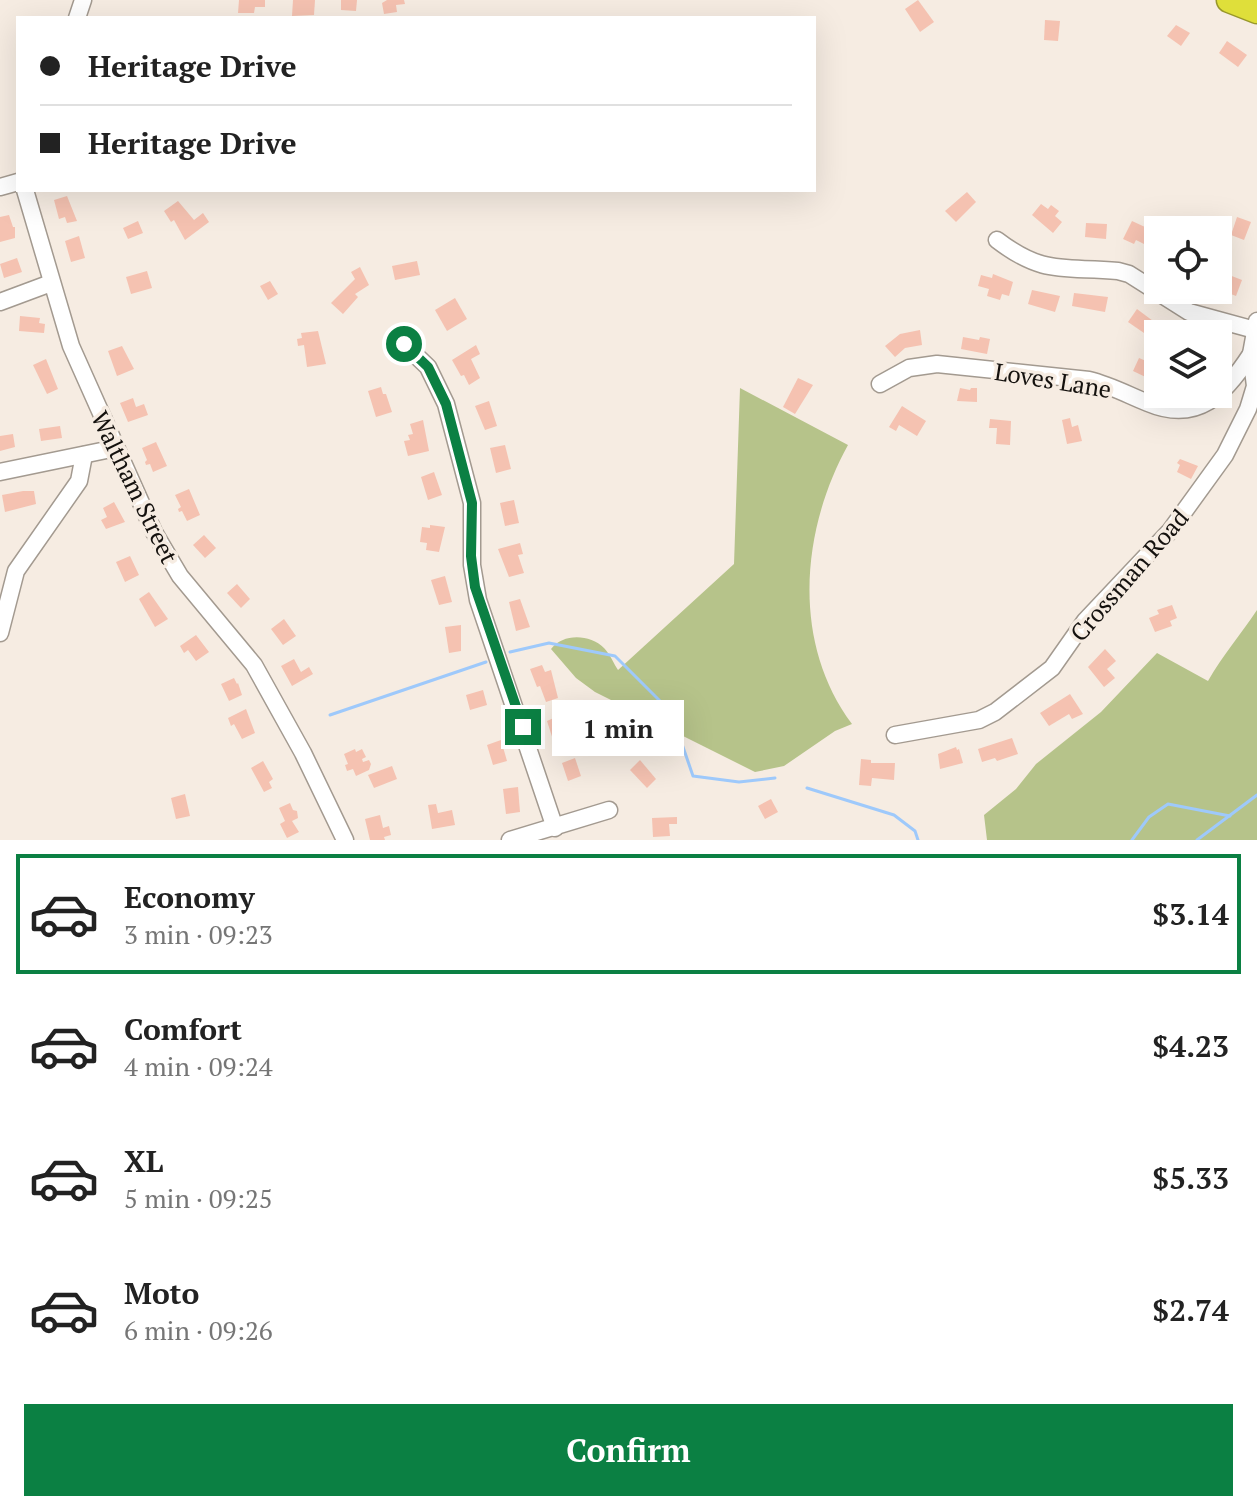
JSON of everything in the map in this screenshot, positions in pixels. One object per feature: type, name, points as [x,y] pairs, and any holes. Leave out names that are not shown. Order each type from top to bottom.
[{"type":"highway","points":[[1229,0],[1257,11]]},
{"type":"street","name":"Waltham Street","points":[[26,192],[80,370],[172,565],[254,665],[317,780],[345,840]]},
{"type":"street","points":[[997,240],[1023,259],[1043,266],[1129,274],[1189,312],[1256,326]]},
{"type":"street","points":[[0,302],[51,283]]},
{"type":"street","name":"Crossman Road","points":[[895,735],[979,720],[1005,705],[1052,668],[1085,621],[1170,531],[1219,465],[1252,398],[1256,379],[1251,354],[1256,326]]},
{"type":"street","points":[[404,344],[428,367],[446,404],[472,503],[472,565],[478,600],[555,828]]},
{"type":"street","name":"Loves Lane","points":[[880,384],[909,368],[945,364],[1089,380],[1110,385],[1156,406],[1187,410],[1215,397],[1233,380],[1251,354]]},
{"type":"street","points":[[0,472],[116,448]]},
{"type":"street","points":[[0,633],[16,571],[79,481],[84,455]]},
{"type":"street","points":[[510,840],[609,810]]},
{"type":"green space","points":[[740,388],[848,445],[820,513],[810,586],[812,622],[819,658],[832,692],[852,724],[835,731],[784,766],[755,772],[595,692],[576,678],[551,649],[569,638],[592,640],[606,650],[618,670],[734,564]]},
{"type":"green space","points":[[1257,610],[1257,840],[987,840],[984,815],[1016,789],[1036,764],[1101,712],[1157,653],[1208,681]]},
{"type":"building","points":[[239,0],[265,0],[265,7],[255,7],[254,13],[238,13]]},
{"type":"building","points":[[293,0],[315,0],[314,15],[292,16]]},
{"type":"building","points":[[341,0],[357,0],[356,11],[341,10]]},
{"type":"building","points":[[404,0],[405,4],[396,5],[397,12],[384,14],[382,3]]},
{"type":"building","points":[[918,0],[934,22],[920,32],[905,9]]},
{"type":"building","points":[[1045,20],[1060,21],[1058,41],[1044,40]]},
{"type":"building","points":[[1176,25],[1190,33],[1181,46],[1167,36]]},
{"type":"building","points":[[1227,41],[1247,55],[1238,67],[1219,53]]},
{"type":"building","points":[[967,192],[976,202],[956,222],[945,211]]},
{"type":"building","points":[[67,196],[77,221],[67,223],[65,217],[59,219],[54,200]]},
{"type":"building","points":[[178,201],[194,220],[203,213],[209,222],[185,240],[174,220],[171,222],[164,211]]},
{"type":"building","points":[[1041,204],[1048,209],[1051,205],[1059,211],[1055,216],[1062,222],[1053,233],[1032,215]]},
{"type":"building","points":[[9,215],[15,227],[15,238],[0,242],[0,217]]},
{"type":"building","points":[[1237,217],[1251,222],[1244,240],[1232,235]]},
{"type":"building","points":[[138,221],[143,233],[128,239],[123,228]]},
{"type":"building","points":[[1132,221],[1144,227],[1144,244],[1123,239]]},
{"type":"building","points":[[1086,223],[1107,224],[1106,239],[1085,237]]},
{"type":"building","points":[[79,236],[85,258],[71,262],[65,241]]},
{"type":"building","points":[[17,258],[22,272],[4,278],[0,264]]},
{"type":"building","points":[[417,261],[420,275],[395,280],[392,266]]},
{"type":"building","points":[[360,267],[369,285],[355,294],[358,297],[343,314],[331,303],[355,279],[351,272]]},
{"type":"building","points":[[147,271],[152,288],[131,294],[126,277]]},
{"type":"building","points":[[993,274],[1013,282],[1009,296],[1002,294],[1000,300],[987,296],[989,289],[978,286],[981,275],[992,278]]},
{"type":"building","points":[[1232,276],[1242,280],[1236,296],[1232,294]]},
{"type":"building","points":[[270,281],[278,294],[268,300],[260,286]]},
{"type":"building","points":[[1032,290],[1060,296],[1055,312],[1028,304]]},
{"type":"building","points":[[1074,293],[1108,297],[1105,312],[1072,306]]},
{"type":"building","points":[[455,298],[467,319],[447,331],[435,310]]},
{"type":"building","points":[[1137,309],[1152,320],[1144,320],[1144,333],[1128,322]]},
{"type":"building","points":[[20,316],[40,318],[39,323],[45,324],[44,333],[19,331]]},
{"type":"building","points":[[920,330],[922,345],[905,348],[895,357],[885,346],[900,334]]},
{"type":"building","points":[[318,331],[326,364],[307,367],[304,345],[298,346],[297,339],[302,338],[301,333]]},
{"type":"building","points":[[963,337],[990,339],[987,354],[961,349]]},
{"type":"building","points":[[476,345],[480,354],[471,359],[480,378],[469,385],[452,360]]},
{"type":"building","points":[[122,346],[134,369],[117,376],[108,351]]},
{"type":"building","points":[[1139,358],[1144,360],[1144,376],[1133,371]]},
{"type":"building","points":[[46,359],[58,389],[47,394],[33,365]]},
{"type":"building","points":[[798,378],[813,385],[795,414],[783,407]]},
{"type":"building","points":[[381,387],[392,412],[376,417],[368,391]]},
{"type":"building","points":[[960,388],[977,388],[977,402],[957,401]]},
{"type":"building","points":[[133,398],[136,407],[144,404],[148,415],[128,422],[120,403]]},
{"type":"building","points":[[489,401],[497,426],[485,430],[475,406]]},
{"type":"building","points":[[902,406],[926,421],[917,436],[899,425],[896,431],[889,427]]},
{"type":"building","points":[[1070,418],[1072,427],[1078,425],[1082,441],[1067,444],[1062,420]]},
{"type":"building","points":[[990,419],[1011,421],[1010,445],[996,444],[997,428],[989,428]]},
{"type":"building","points":[[423,420],[429,451],[408,456],[404,441],[410,440],[408,435],[413,434],[410,424]]},
{"type":"building","points":[[60,426],[62,438],[41,441],[39,429]]},
{"type":"building","points":[[13,434],[15,447],[0,451],[0,436]]},
{"type":"building","points":[[156,442],[167,466],[153,472],[150,464],[146,465],[142,448]]},
{"type":"building","points":[[505,445],[511,469],[496,473],[490,448]]},
{"type":"building","points":[[1180,459],[1198,466],[1191,479],[1177,472]]},
{"type":"building","points":[[434,472],[442,495],[428,500],[421,477]]},
{"type":"building","points":[[189,489],[200,515],[187,521],[182,511],[179,512],[181,507],[175,495]]},
{"type":"building","points":[[34,491],[36,504],[5,512],[2,495]]},
{"type":"building","points":[[514,500],[519,523],[505,526],[500,503]]},
{"type":"building","points":[[114,502],[125,522],[106,529],[101,520],[107,517],[103,508]]},
{"type":"building","points":[[430,525],[445,527],[439,552],[426,550],[427,543],[420,542],[422,527],[430,528]]},
{"type":"building","points":[[204,535],[216,548],[205,558],[193,545]]},
{"type":"building","points":[[520,543],[523,554],[518,555],[524,573],[509,577],[498,549]]},
{"type":"building","points":[[130,556],[139,575],[125,582],[116,562]]},
{"type":"building","points":[[445,576],[452,602],[439,605],[431,580]]},
{"type":"building","points":[[237,584],[250,599],[241,608],[227,593]]},
{"type":"building","points":[[149,592],[168,619],[155,627],[139,599]]},
{"type":"building","points":[[520,599],[530,627],[516,631],[509,602]]},
{"type":"building","points":[[1172,605],[1177,618],[1170,621],[1172,626],[1155,632],[1149,618],[1159,614],[1157,610]]},
{"type":"building","points":[[284,619],[296,636],[283,645],[271,629]]},
{"type":"building","points":[[461,625],[461,651],[449,653],[445,627]]},
{"type":"building","points":[[196,635],[209,652],[196,661],[188,650],[184,653],[180,646]]},
{"type":"building","points":[[1105,649],[1116,661],[1107,669],[1115,678],[1104,687],[1088,667]]},
{"type":"building","points":[[294,659],[301,672],[309,667],[313,674],[292,686],[281,666]]},
{"type":"building","points":[[542,665],[545,672],[551,670],[558,698],[546,702],[530,669]]},
{"type":"building","points":[[234,678],[242,695],[229,701],[221,684]]},
{"type":"building","points":[[483,690],[487,705],[470,710],[466,695]]},
{"type":"building","points":[[1070,694],[1083,714],[1072,719],[1069,714],[1049,726],[1040,713]]},
{"type":"building","points":[[246,709],[255,733],[242,739],[228,718]]},
{"type":"building","points":[[558,716],[569,741],[555,746],[547,721]]},
{"type":"building","points":[[1012,738],[1018,754],[982,762],[978,749]]},
{"type":"building","points":[[501,740],[507,761],[493,765],[487,745]]},
{"type":"building","points":[[956,747],[963,763],[940,769],[938,754]]},
{"type":"building","points":[[355,749],[356,752],[362,749],[366,757],[362,759],[363,762],[369,760],[371,764],[369,770],[356,776],[353,769],[347,771],[344,754]]},
{"type":"building","points":[[575,758],[581,776],[568,781],[562,763]]},
{"type":"building","points":[[861,759],[871,760],[871,763],[895,763],[894,780],[872,778],[871,786],[859,785]]},
{"type":"building","points":[[640,760],[656,779],[647,788],[630,770]]},
{"type":"building","points":[[263,761],[273,779],[269,782],[272,788],[264,792],[251,768]]},
{"type":"building","points":[[392,766],[397,779],[374,788],[368,775]]},
{"type":"building","points":[[518,787],[520,812],[506,814],[503,789]]},
{"type":"building","points":[[185,794],[190,816],[176,819],[171,798]]},
{"type":"building","points":[[771,799],[778,812],[765,819],[758,806]]},
{"type":"building","points":[[290,803],[297,811],[298,818],[292,821],[299,832],[287,838],[280,824],[285,821],[279,808]]},
{"type":"building","points":[[436,804],[438,813],[452,810],[455,825],[432,829],[428,805]]},
{"type":"building","points":[[380,815],[383,828],[389,826],[391,835],[384,837],[385,840],[370,840],[365,819]]},
{"type":"building","points":[[677,817],[677,824],[669,824],[670,836],[653,837],[652,818]]},
{"type":"waterway","points":[[510,652],[549,643],[615,656],[671,712],[693,776],[739,782],[775,778]]},
{"type":"waterway","points":[[330,715],[486,662]]},
{"type":"waterway","points":[[807,788],[894,815],[915,831],[918,840]]},
{"type":"waterway","points":[[1197,840],[1257,795]]},
{"type":"waterway","points":[[1132,840],[1149,817],[1168,804],[1230,816]]},
{"type":"route","points":[[404,344],[428,367],[446,404],[472,503],[471,556],[478,600],[523,727]]}]
